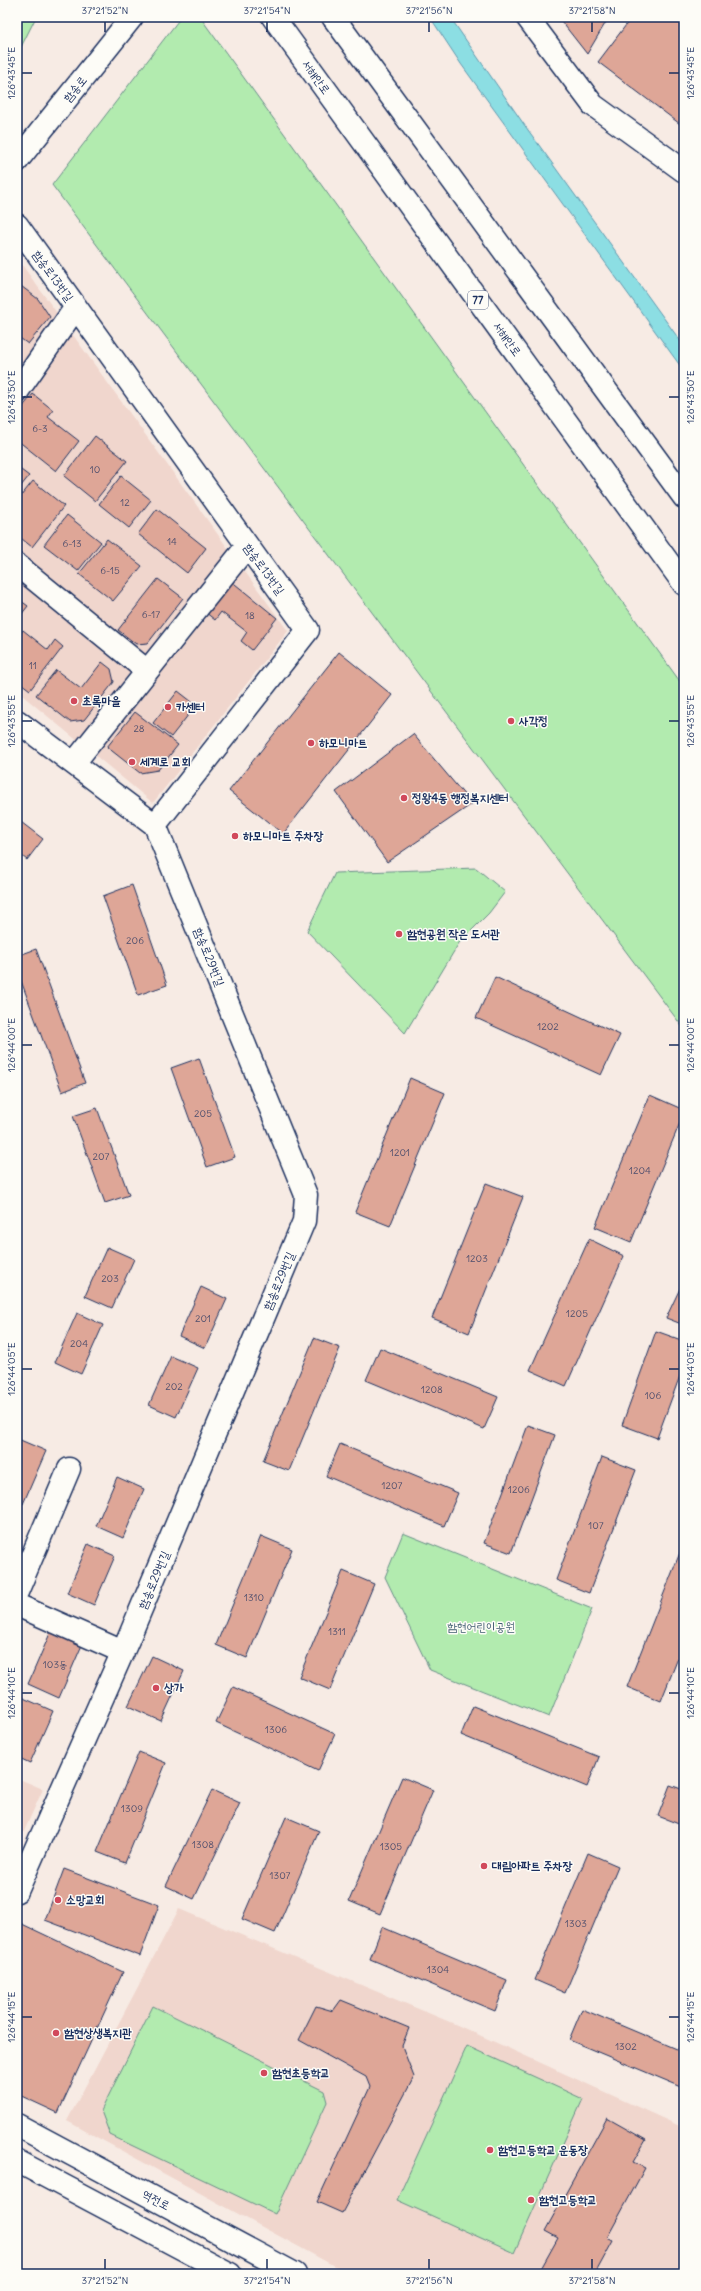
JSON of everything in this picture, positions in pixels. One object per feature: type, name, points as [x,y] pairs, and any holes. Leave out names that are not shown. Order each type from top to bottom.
[{"type":"street","name":"함송로","points":[[17,161],[132,17]]},
{"type":"street","name":"서해안로","points":[[273,17],[684,584]]},
{"type":"street","points":[[333,17],[684,496]]},
{"type":"street","points":[[527,17],[592,105],[684,171]]},
{"type":"street","name":"함송로13번길","points":[[17,225],[308,630],[155,825]]},
{"type":"street","name":"함송로13번길","points":[[17,392],[76,307]]},
{"type":"street","points":[[74,763],[247,546]]},
{"type":"street","points":[[17,565],[147,672]]},
{"type":"street","points":[[17,720],[155,825]]},
{"type":"street","name":"함송로29번길","points":[[17,1891],[123,1652],[304,1221],[306,1195],[155,825]]},
{"type":"street","points":[[17,1592],[68,1469]]},
{"type":"street","points":[[17,1605],[123,1652]]},
{"type":"street","name":"역전로","points":[[17,2125],[295,2274]]},
{"type":"street","points":[[17,2161],[230,2274]]},
{"type":"shaded area","points":[[17,258],[288,631],[153,803],[17,691]]},
{"type":"shaded area","points":[[17,1778],[43,1789],[17,1847]]},
{"type":"shaded area","points":[[179,1909],[457,2025],[684,2128],[684,2274],[349,2274],[67,2121]]},
{"type":"green space","points":[[17,17],[36,17],[17,55]]},
{"type":"green space","points":[[181,17],[200,17],[684,687],[684,1029],[52,185]]},
{"type":"green space","points":[[476,868],[505,892],[489,913],[459,943],[405,1033],[307,931],[335,873]]},
{"type":"green space","name":"함현어린이공원","points":[[403,1533],[592,1609],[549,1717],[430,1670],[385,1577]]},
{"type":"green space","points":[[153,2006],[324,2091],[327,2102],[275,2214],[110,2135],[101,2111]]},
{"type":"green space","name":"함현고등학교 운동장","points":[[467,2046],[583,2099],[514,2253],[397,2200]]},
{"type":"water","points":[[430,17],[450,17],[523,123],[684,346],[684,371],[461,64]]},
{"type":"building","points":[[558,17],[609,17],[587,54]]},
{"type":"building","points":[[632,17],[642,17],[648,21],[651,17],[684,17],[684,127],[598,62]]},
{"type":"building","points":[[17,283],[38,299],[50,317],[28,344],[17,336]]},
{"type":"building","points":[[33,394],[53,410],[48,417],[79,441],[56,471],[17,440],[17,414]]},
{"type":"building","points":[[95,436],[127,461],[95,501],[64,476]]},
{"type":"building","points":[[17,467],[29,476],[17,491]]},
{"type":"building","points":[[121,476],[151,500],[129,528],[99,504]]},
{"type":"building","points":[[33,481],[64,506],[32,547],[17,535],[17,501]]},
{"type":"building","points":[[157,509],[206,548],[187,573],[138,534]]},
{"type":"building","points":[[67,515],[101,542],[78,571],[44,545]]},
{"type":"building","points":[[107,539],[142,566],[113,601],[79,574]]},
{"type":"building","points":[[158,579],[183,598],[148,643],[136,644],[118,630]]},
{"type":"building","points":[[230,580],[277,618],[252,650],[241,641],[247,632],[221,612],[215,620],[205,612]]},
{"type":"building","points":[[17,598],[28,606],[17,620]]},
{"type":"building","points":[[23,630],[48,650],[55,640],[63,647],[30,690],[17,680],[17,638]]},
{"type":"building","name":"하모니마트","points":[[339,652],[392,695],[283,834],[229,791]]},
{"type":"building","points":[[102,662],[111,669],[114,682],[84,720],[70,722],[36,695],[56,670],[81,689]]},
{"type":"building","points":[[178,691],[196,705],[171,737],[153,723]]},
{"type":"building","points":[[135,712],[178,745],[158,770],[140,773],[107,747]]},
{"type":"building","name":"정왕4동 행정복지센터","points":[[413,734],[472,804],[387,862],[336,792]]},
{"type":"building","points":[[17,819],[43,839],[27,860],[17,852]]},
{"type":"building","points":[[132,885],[167,985],[138,995],[103,896]]},
{"type":"building","points":[[36,949],[85,1083],[62,1092],[17,970],[17,956]]},
{"type":"building","points":[[495,977],[620,1035],[601,1075],[476,1018]]},
{"type":"building","points":[[199,1058],[235,1157],[207,1167],[171,1068]]},
{"type":"building","points":[[410,1078],[445,1093],[390,1226],[355,1212]]},
{"type":"building","points":[[650,1095],[684,1110],[684,1113],[631,1242],[595,1227]]},
{"type":"building","points":[[97,1108],[129,1195],[105,1203],[73,1116]]},
{"type":"building","points":[[486,1183],[523,1197],[469,1333],[432,1318]]},
{"type":"building","points":[[589,1239],[624,1256],[566,1386],[530,1370]]},
{"type":"building","points":[[107,1247],[134,1259],[112,1308],[85,1296]]},
{"type":"building","points":[[684,1280],[684,1325],[666,1318]]},
{"type":"building","points":[[201,1287],[227,1299],[205,1348],[179,1336]]},
{"type":"building","points":[[77,1313],[103,1325],[81,1374],[55,1362]]},
{"type":"building","points":[[656,1331],[684,1341],[684,1365],[657,1438],[622,1425]]},
{"type":"building","points":[[314,1338],[340,1348],[289,1471],[263,1461]]},
{"type":"building","points":[[380,1348],[498,1397],[484,1429],[366,1380]]},
{"type":"building","points":[[171,1356],[198,1368],[176,1417],[149,1405]]},
{"type":"building","points":[[528,1425],[555,1435],[511,1553],[484,1543]]},
{"type":"building","points":[[18,1439],[46,1451],[23,1504],[17,1502]]},
{"type":"building","points":[[340,1444],[458,1493],[444,1526],[326,1476]]},
{"type":"building","points":[[602,1457],[636,1470],[589,1593],[556,1580]]},
{"type":"building","points":[[117,1477],[144,1489],[123,1538],[96,1526]]},
{"type":"building","points":[[261,1536],[292,1549],[247,1658],[216,1645]]},
{"type":"building","points":[[88,1544],[115,1556],[94,1605],[67,1593]]},
{"type":"building","points":[[681,1550],[684,1551],[684,1643],[661,1701],[627,1687]]},
{"type":"building","points":[[343,1571],[374,1584],[330,1690],[299,1677]]},
{"type":"building","points":[[51,1631],[82,1645],[59,1698],[28,1684]]},
{"type":"building","name":"상가","points":[[152,1656],[184,1671],[161,1721],[128,1706]]},
{"type":"building","points":[[233,1687],[335,1734],[318,1771],[216,1723]]},
{"type":"building","points":[[21,1697],[53,1711],[30,1763],[17,1757],[17,1707]]},
{"type":"building","points":[[473,1706],[599,1757],[587,1787],[461,1735]]},
{"type":"building","points":[[139,1752],[166,1763],[125,1863],[97,1852]]},
{"type":"building","points":[[402,1777],[433,1790],[380,1914],[349,1901]]},
{"type":"building","points":[[670,1785],[684,1790],[684,1826],[658,1816]]},
{"type":"building","points":[[212,1790],[240,1803],[194,1899],[166,1886]]},
{"type":"building","points":[[286,1817],[319,1831],[275,1933],[242,1919]]},
{"type":"building","points":[[588,1853],[618,1866],[565,1993],[535,1980]]},
{"type":"building","points":[[64,1869],[159,1905],[140,1956],[45,1920]]},
{"type":"building","name":"함현상생복지관","points":[[20,1923],[123,1972],[58,2113],[17,2094],[17,1930]]},
{"type":"building","points":[[382,1927],[507,1980],[495,2011],[370,1959]]},
{"type":"building","points":[[341,2000],[409,2028],[402,2046],[414,2077],[342,2213],[317,2202],[370,2087],[366,2077],[299,2040],[316,2006],[333,2011]]},
{"type":"building","points":[[582,2009],[684,2052],[684,2088],[569,2040]]},
{"type":"building","points":[[607,2118],[646,2140],[633,2162],[645,2168],[607,2238],[613,2241],[595,2274],[538,2274],[558,2238],[545,2231]]},
{"type":"place","name":"초록마을","points":[[74,701]]},
{"type":"place","name":"카센터","points":[[168,707]]},
{"type":"place","name":"사각정","points":[[511,721]]},
{"type":"place","name":"하모니마트","points":[[311,743]]},
{"type":"place","name":"세계로 교회","points":[[132,762]]},
{"type":"place","name":"정왕4동 행정복지센터","points":[[404,798]]},
{"type":"place","name":"하모니마트 주차장","points":[[235,836]]},
{"type":"place","name":"함현공원 작은 도서관","points":[[399,934]]},
{"type":"place","name":"상가","points":[[156,1688]]},
{"type":"place","name":"대림아파트 주차장","points":[[484,1866]]},
{"type":"place","name":"소망교회","points":[[58,1900]]},
{"type":"place","name":"함현상생복지관","points":[[56,2033]]},
{"type":"place","name":"함현초등학교","points":[[264,2073]]},
{"type":"place","name":"함현고등학교 운동장","points":[[490,2150]]},
{"type":"place","name":"함현고등학교","points":[[531,2200]]}]
